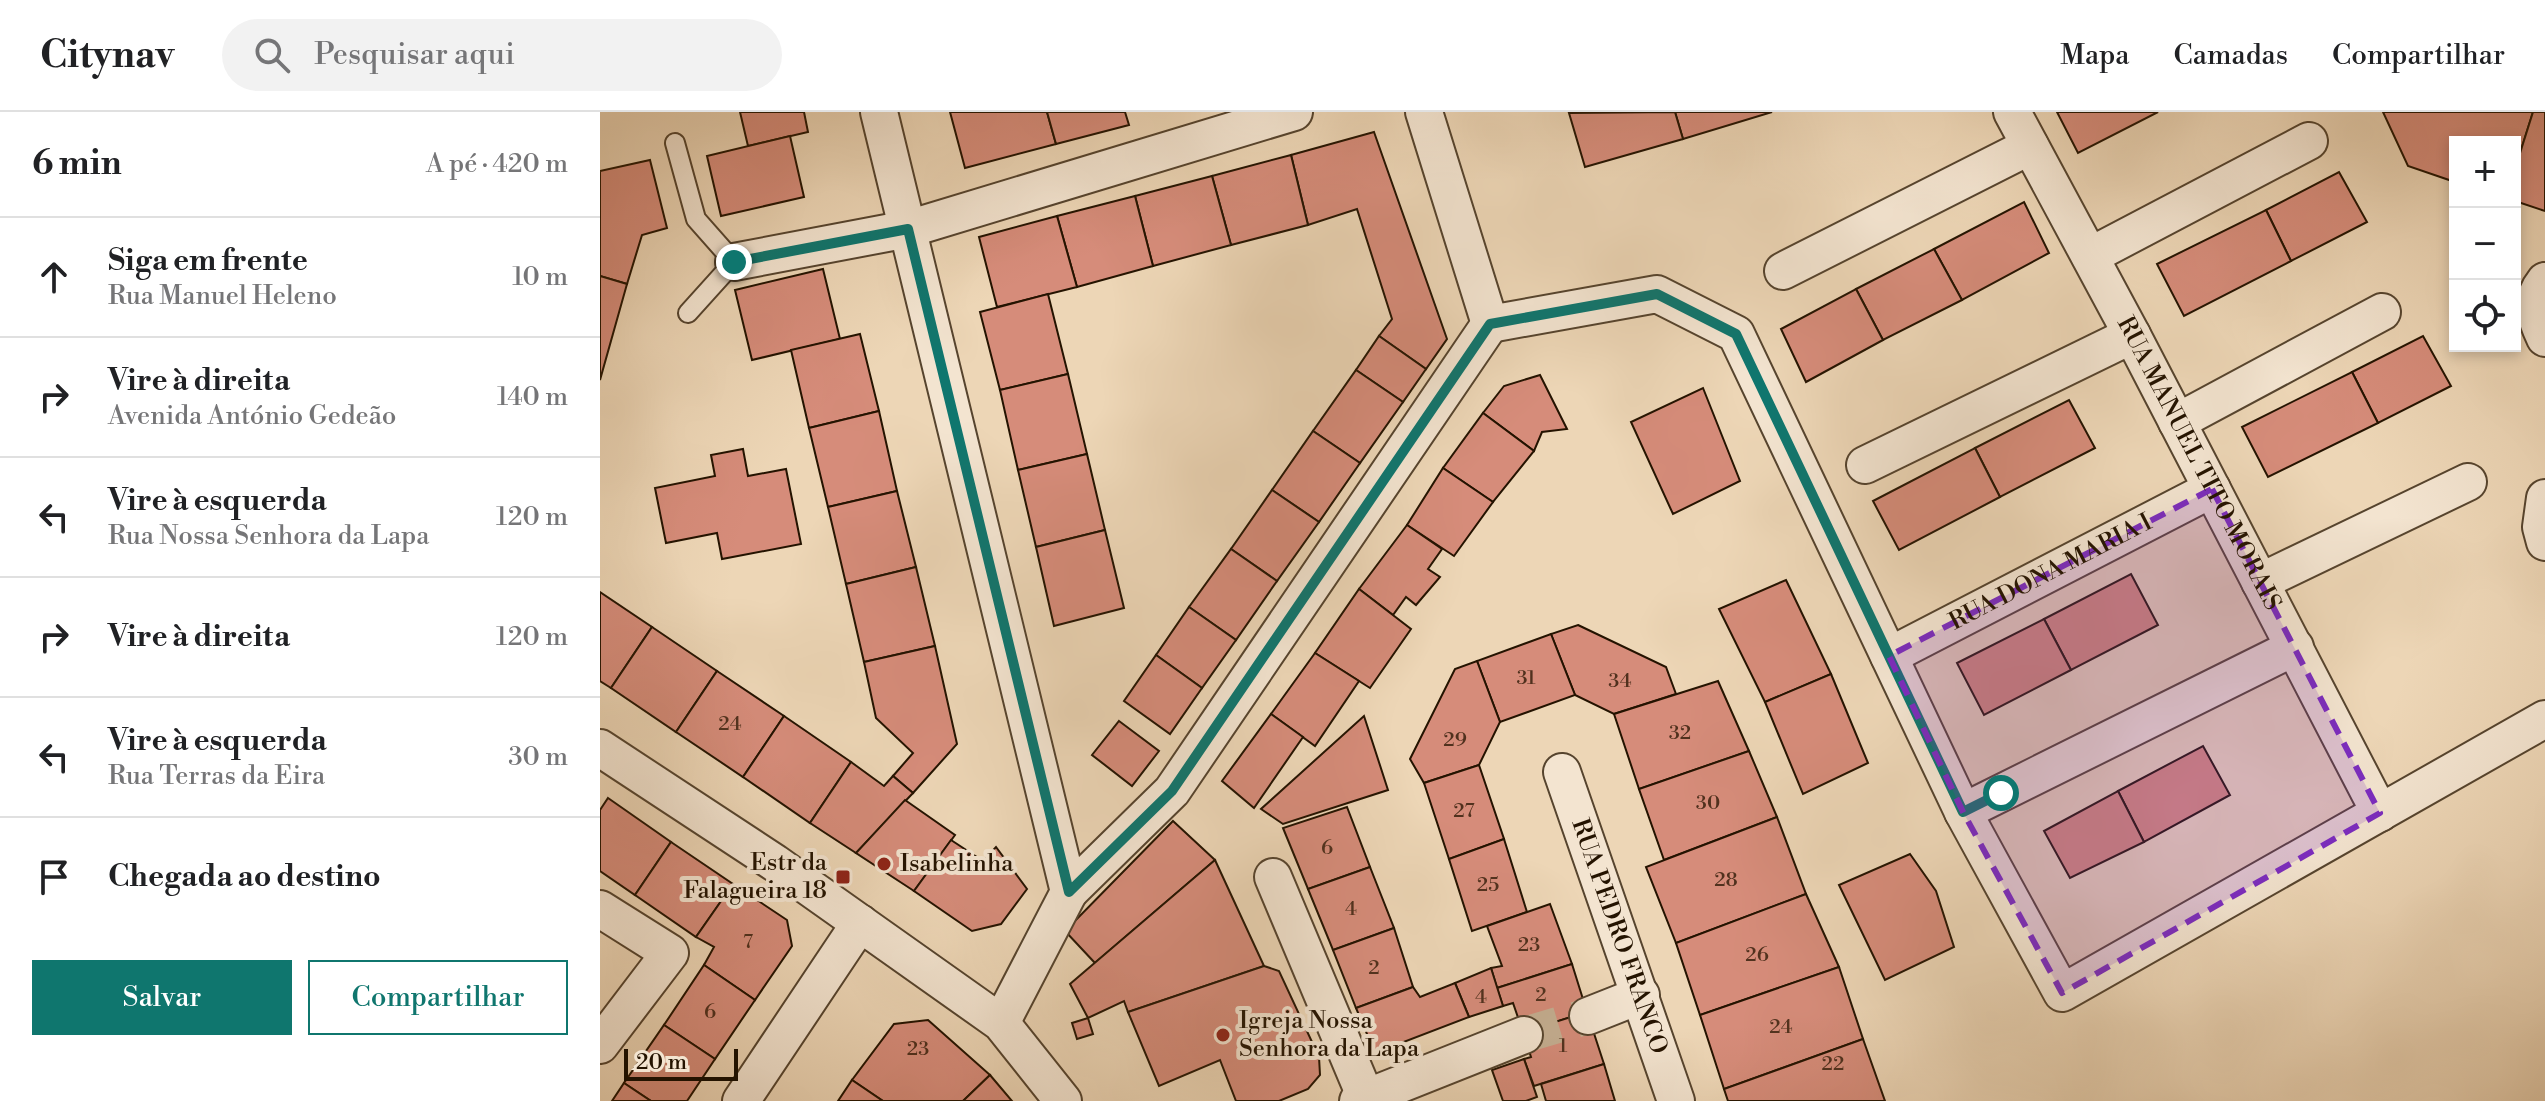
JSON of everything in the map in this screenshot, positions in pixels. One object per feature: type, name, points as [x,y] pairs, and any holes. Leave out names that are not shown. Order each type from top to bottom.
[{"type":"street","points":[[879,112],[1069,892]]},
{"type":"street","points":[[734,262],[908,229],[1242,120],[1294,112]]},
{"type":"street","points":[[1424,112],[1490,324]]},
{"type":"street","points":[[1783,271],[2018,122]]},
{"type":"street","name":"RUA MANUEL TITO MORAIS","points":[[2018,122],[2380,813]]},
{"type":"street","points":[[2090,256],[2309,141]]},
{"type":"street","points":[[2545,281],[2534,303],[2534,317],[2545,338]]},
{"type":"street","points":[[1001,1023],[1069,892],[1172,791],[1490,324],[1657,294],[1736,334],[1963,812],[2062,993],[2545,719]]},
{"type":"street","points":[[2177,422],[2382,312]]},
{"type":"street","points":[[1865,465],[2132,335]]},
{"type":"street","points":[[2260,582],[2468,482]]},
{"type":"street","name":"RUA DONA MARIA I","points":[[1889,656],[2212,489]]},
{"type":"street","points":[[2545,498],[2541,527],[2545,542]]},
{"type":"street","points":[[1963,812],[2295,647]]},
{"type":"street","points":[[600,748],[775,863],[1001,1023],[1063,1101]]},
{"type":"street","name":"RUA PEDRO FRANCO","points":[[1562,772],[1676,1101]]},
{"type":"street","points":[[1273,877],[1362,1099],[1524,1035]]},
{"type":"street","points":[[600,909],[670,953],[600,1045]]},
{"type":"street","points":[[741,1101],[860,923]]},
{"type":"street","points":[[1588,1016],[1641,995]]},
{"type":"lane","points":[[675,143],[696,219],[734,262],[688,313]]},
{"type":"highlighted area","points":[[2212,489],[2380,813],[2062,993],[1963,812],[1889,656]]},
{"type":"building","points":[[740,112],[804,112],[808,132],[748,146]]},
{"type":"building","points":[[950,112],[1047,112],[1056,144],[965,168]]},
{"type":"building","points":[[1047,112],[1125,112],[1129,125],[1056,144]]},
{"type":"building","points":[[1675,112],[1772,112],[1683,139]]},
{"type":"building","points":[[1675,112],[1683,139],[1585,167],[1569,113]]},
{"type":"building","points":[[2057,112],[2158,112],[2078,153]]},
{"type":"building","points":[[2383,112],[2533,112],[2521,150],[2521,136],[2449,136],[2449,180],[2408,166]]},
{"type":"building","points":[[2533,112],[2545,112],[2545,211],[2521,203],[2521,150]]},
{"type":"building","points":[[1374,132],[1447,339],[1426,369],[1379,336],[1392,319],[1357,209],[1308,225],[1291,155]]},
{"type":"building","points":[[790,136],[804,197],[721,216],[707,156]]},
{"type":"building","points":[[1291,155],[1308,225],[1231,245],[1212,176]]},
{"type":"building","points":[[650,160],[667,228],[642,235],[627,284],[600,276],[600,171]]},
{"type":"building","points":[[2339,172],[2367,222],[2291,261],[2266,210]]},
{"type":"building","points":[[1212,176],[1231,245],[1153,266],[1135,196]]},
{"type":"building","points":[[1135,196],[1153,266],[1077,287],[1057,216]]},
{"type":"building","points":[[2024,202],[2049,253],[1962,300],[1934,249]]},
{"type":"building","points":[[2266,210],[2291,261],[2184,316],[2157,264]]},
{"type":"building","points":[[1057,216],[1077,287],[997,307],[979,237]]},
{"type":"building","points":[[1934,249],[1962,300],[1883,340],[1856,289]]},
{"type":"building","points":[[823,269],[840,339],[752,360],[735,290]]},
{"type":"building","points":[[600,276],[627,284],[600,380]]},
{"type":"building","points":[[1856,289],[1883,340],[1806,382],[1781,329]]},
{"type":"building","points":[[1048,294],[1068,374],[1000,390],[980,312]]},
{"type":"building","points":[[860,334],[879,411],[809,428],[791,350]]},
{"type":"building","points":[[1379,336],[1426,369],[1403,402],[1356,370]]},
{"type":"building","points":[[2423,336],[2451,386],[2378,423],[2352,372]]},
{"type":"building","points":[[1356,370],[1403,402],[1360,463],[1313,431]]},
{"type":"building","points":[[2352,372],[2378,423],[2268,477],[2242,427]]},
{"type":"building","points":[[1068,374],[1087,454],[1018,470],[1000,390]]},
{"type":"building","points":[[1540,375],[1567,429],[1542,432],[1534,451],[1483,413],[1504,386]]},
{"type":"building","points":[[1703,388],[1740,481],[1673,514],[1631,422]]},
{"type":"building","points":[[2069,400],[2095,448],[2000,497],[1975,448]]},
{"type":"building","points":[[879,411],[897,491],[828,507],[809,428]]},
{"type":"building","points":[[1483,413],[1534,451],[1493,502],[1443,468]]},
{"type":"building","points":[[1313,431],[1360,463],[1319,522],[1272,490]]},
{"type":"building","points":[[1975,448],[2000,497],[1899,550],[1873,501]]},
{"type":"building","points":[[743,449],[748,476],[786,469],[801,544],[722,559],[717,533],[666,543],[655,488],[715,476],[711,455]]},
{"type":"building","points":[[1087,454],[1105,530],[1036,547],[1018,470]]},
{"type":"building","points":[[1443,468],[1493,502],[1454,556],[1407,525]]},
{"type":"building","points":[[1272,490],[1319,522],[1277,581],[1231,549]]},
{"type":"building","points":[[897,491],[916,567],[846,584],[828,507]]},
{"type":"building","points":[[1407,525],[1442,549],[1428,569],[1440,577],[1416,605],[1406,597],[1393,615],[1359,589]]},
{"type":"building","points":[[1105,530],[1124,608],[1054,626],[1036,547]]},
{"type":"building","points":[[1231,549],[1277,581],[1236,640],[1189,607]]},
{"type":"building","points":[[916,567],[935,646],[864,662],[846,584]]},
{"type":"building","points":[[2131,574],[2158,625],[2071,670],[2044,619]]},
{"type":"building","points":[[1786,580],[1831,674],[1765,702],[1719,609]]},
{"type":"building","points":[[1359,589],[1411,629],[1370,688],[1315,653]]},
{"type":"building","points":[[600,592],[652,627],[611,688],[600,681]]},
{"type":"building","points":[[1189,607],[1236,640],[1202,688],[1156,655]]},
{"type":"building","points":[[2044,619],[2071,670],[1984,715],[1957,663]]},
{"type":"building","points":[[1578,625],[1666,667],[1676,694],[1614,714],[1575,695],[1551,634]]},
{"type":"building","points":[[652,627],[717,671],[676,732],[611,688]]},
{"type":"building","points":[[1551,634],[1575,695],[1500,722],[1477,661]]},
{"type":"building","points":[[935,646],[957,744],[913,793],[893,776],[913,753],[876,718],[864,662]]},
{"type":"building","points":[[1315,653],[1359,681],[1315,746],[1271,714]]},
{"type":"building","points":[[1156,655],[1202,688],[1170,734],[1124,701]]},
{"type":"building","points":[[1477,661],[1500,722],[1479,765],[1424,783],[1410,759],[1455,669]]},
{"type":"building","points":[[717,671],[784,716],[743,777],[676,732]]},
{"type":"building","points":[[1831,674],[1868,763],[1803,794],[1765,702]]},
{"type":"building","points":[[1718,681],[1749,751],[1639,789],[1614,714]]},
{"type":"building","points":[[1271,714],[1303,737],[1254,808],[1222,781]]},
{"type":"building","points":[[784,716],[851,762],[810,823],[743,777]]},
{"type":"building","points":[[1364,716],[1388,790],[1283,824],[1261,809]]},
{"type":"building","points":[[1119,721],[1159,751],[1132,786],[1092,755]]},
{"type":"building","points":[[2203,746],[2230,795],[2144,842],[2118,791]]},
{"type":"building","points":[[1749,751],[1777,817],[1664,860],[1639,789]]},
{"type":"building","points":[[851,762],[884,786],[893,776],[913,793],[856,853],[810,823]]},
{"type":"building","points":[[1479,765],[1504,839],[1449,859],[1424,783]]},
{"type":"building","points":[[2118,791],[2144,842],[2070,878],[2044,831]]},
{"type":"building","points":[[608,798],[671,842],[635,895],[600,871],[600,810]]},
{"type":"building","points":[[905,800],[955,835],[914,891],[856,853]]},
{"type":"building","points":[[1347,807],[1370,867],[1308,889],[1283,828]]},
{"type":"building","points":[[1777,817],[1806,894],[1676,943],[1646,867]]},
{"type":"building","points":[[1173,821],[1215,860],[1095,963],[1065,931]]},
{"type":"building","points":[[1504,839],[1527,912],[1472,931],[1449,859]]},
{"type":"building","points":[[951,840],[983,861],[996,847],[1027,889],[1001,924],[972,931],[914,891]]},
{"type":"building","points":[[671,842],[733,884],[696,937],[635,895]]},
{"type":"building","points":[[1910,854],[1936,891],[1954,947],[1885,980],[1839,885]]},
{"type":"building","points":[[1215,860],[1264,966],[1128,1012],[1124,1001],[1088,1018],[1070,984]]},
{"type":"building","points":[[1370,867],[1394,928],[1333,950],[1308,889]]},
{"type":"building","points":[[733,884],[787,920],[792,946],[755,1000],[704,965],[714,947],[696,937]]},
{"type":"building","points":[[1806,894],[1839,967],[1700,1015],[1676,943]]},
{"type":"building","points":[[1550,904],[1572,964],[1497,988],[1491,968],[1502,966],[1487,926]]},
{"type":"building","points":[[1394,928],[1413,987],[1356,1008],[1333,950]]},
{"type":"building","points":[[1572,964],[1587,1012],[1523,1032],[1513,1003],[1503,1006],[1497,988]]},
{"type":"building","points":[[704,965],[755,1000],[715,1059],[664,1025]]},
{"type":"building","name":"Igreja Nossa Senhora da Lapa","points":[[1264,966],[1279,971],[1319,1057],[1320,1075],[1308,1089],[1279,1101],[1236,1101],[1220,1060],[1159,1086],[1128,1012]]},
{"type":"building","points":[[1839,967],[1863,1039],[1724,1089],[1700,1015]]},
{"type":"building","points":[[1491,968],[1503,1006],[1469,1017],[1455,983]]},
{"type":"building","points":[[1455,983],[1469,1017],[1375,1053],[1356,1008],[1413,987],[1420,997]]},
{"type":"building","points":[[1587,1012],[1604,1064],[1534,1086],[1524,1059],[1531,1057],[1523,1032]]},
{"type":"building","points":[[1088,1018],[1093,1034],[1077,1039],[1072,1023]]},
{"type":"building","points":[[928,1020],[990,1075],[963,1101],[883,1101],[852,1080],[894,1024]]},
{"type":"building","points":[[664,1025],[715,1059],[687,1101],[651,1101],[624,1083]]},
{"type":"building","points":[[1863,1039],[1885,1101],[1728,1101],[1724,1089]]},
{"type":"building","points":[[1524,1059],[1537,1097],[1526,1101],[1503,1101],[1492,1070]]},
{"type":"building","points":[[1604,1064],[1615,1101],[1546,1101],[1541,1084]]},
{"type":"building","points":[[990,1075],[1012,1101],[963,1101]]},
{"type":"building","points":[[852,1080],[883,1101],[838,1101]]},
{"type":"building","points":[[624,1083],[651,1101],[612,1101]]},
{"type":"tunnel","points":[[1524,1035],[1588,1016]]},
{"type":"place","name":"Isabelinha","points":[[884,864]]},
{"type":"place","name":"Estr da Falagueira 18","points":[[843,877]]},
{"type":"place","name":"Igreja Nossa Senhora da Lapa","points":[[1223,1035]]},
{"type":"route","points":[[734,262],[908,229],[1069,892],[1172,791],[1490,324],[1657,294],[1736,334],[1963,812],[2001,793]]}]
